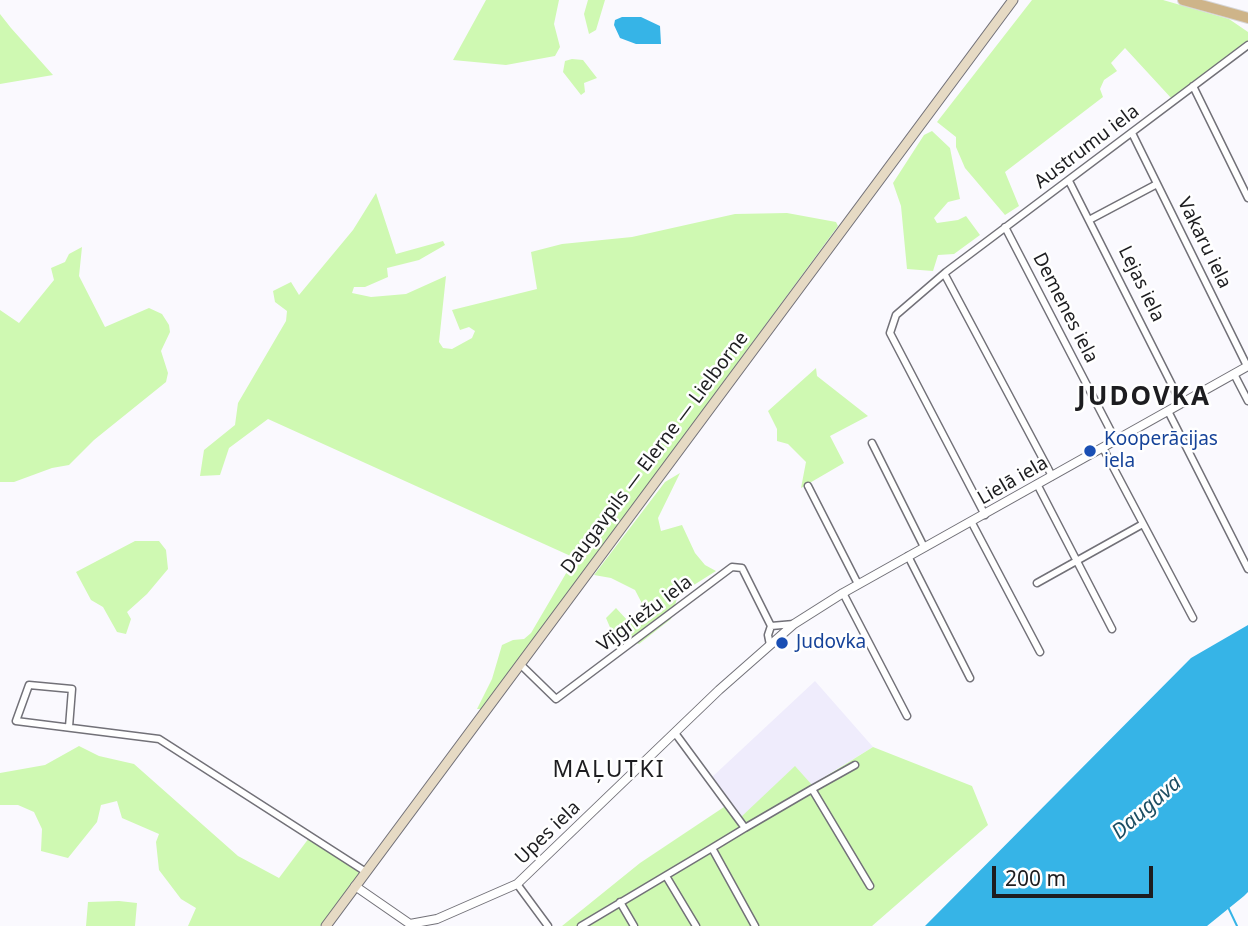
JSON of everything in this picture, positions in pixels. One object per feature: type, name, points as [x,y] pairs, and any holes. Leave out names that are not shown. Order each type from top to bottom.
[{"type":"main road","name":"Daugavpils — Elerne — Lielborne","points":[[326,926],[1013,0]]},
{"type":"main road","points":[[1183,0],[1248,18]]},
{"type":"street","name":"Austrumu iela","points":[[985,515],[890,334],[896,314],[1006,227],[1248,45]]},
{"type":"street","points":[[1193,86],[1248,198]]},
{"type":"street","name":"Vakaru iela","points":[[1132,133],[1248,366]]},
{"type":"street","name":"Lejas iela","points":[[1069,181],[1091,219],[1181,403]]},
{"type":"street","points":[[1091,219],[1157,184]]},
{"type":"street","name":"Demenes iela","points":[[1006,227],[1116,441]]},
{"type":"street","points":[[945,275],[1052,476]]},
{"type":"street","name":"Lielā iela","points":[[794,624],[908,556],[972,523],[1248,366]]},
{"type":"street","points":[[1234,374],[1248,401]]},
{"type":"street","points":[[1168,411],[1248,569]]},
{"type":"street","points":[[872,443],[924,547]]},
{"type":"street","points":[[1103,448],[1141,525],[1193,618]]},
{"type":"street","points":[[1037,484],[1112,629]]},
{"type":"street","points":[[808,486],[859,584]]},
{"type":"street","points":[[972,523],[1040,652]]},
{"type":"street","points":[[1037,583],[1141,525]]},
{"type":"street","points":[[908,556],[970,678]]},
{"type":"street","name":"Vījgriežu iela","points":[[520,664],[556,699],[732,567],[742,568],[771,626]]},
{"type":"street","points":[[843,593],[907,716]]},
{"type":"street","points":[[770,645],[768,635],[771,626],[794,624]]},
{"type":"street","name":"Upes iela","points":[[355,886],[411,924],[421,924],[517,884],[794,624]]},
{"type":"street","points":[[69,727],[72,689],[29,685],[16,721],[159,740],[366,872]]},
{"type":"street","points":[[675,733],[745,828]]},
{"type":"street","points":[[581,926],[855,765]]},
{"type":"street","points":[[812,789],[870,886]]},
{"type":"street","points":[[712,848],[755,926]]},
{"type":"street","points":[[666,876],[696,926]]},
{"type":"street","points":[[517,884],[548,926]]},
{"type":"street","points":[[620,902],[634,926]]},
{"type":"shaded area","points":[[815,681],[873,747],[811,785],[795,767],[741,818],[711,778]]},
{"type":"green space","points":[[486,0],[559,0],[554,24],[560,47],[555,56],[506,65],[453,60]]},
{"type":"green space","points":[[588,0],[605,0],[596,30],[589,34],[584,14]]},
{"type":"green space","points":[[1032,0],[1163,0],[1229,19],[1248,32],[1248,41],[1172,99],[1125,48],[1111,63],[1117,71],[1104,80],[1100,89],[1103,97],[1005,172],[1019,206],[1005,215],[965,168],[956,147],[956,137],[937,122]]},
{"type":"green space","points":[[0,14],[11,28],[53,75],[0,84]]},
{"type":"green space","points":[[583,60],[597,78],[584,83],[585,92],[581,95],[563,72],[565,61]]},
{"type":"green space","points":[[932,131],[950,148],[960,199],[948,202],[934,218],[937,223],[966,216],[980,235],[954,254],[938,255],[933,271],[907,269],[901,206],[893,183],[924,135]]},
{"type":"green space","points":[[376,193],[396,254],[443,241],[445,245],[419,260],[387,268],[388,277],[365,287],[354,287],[352,293],[371,297],[406,294],[446,276],[439,342],[443,348],[452,349],[472,338],[475,331],[469,327],[460,330],[452,310],[537,289],[531,252],[562,244],[632,237],[735,214],[787,213],[836,222],[838,226],[483,709],[477,709],[492,679],[502,645],[524,639],[531,633],[575,558],[268,419],[229,448],[220,475],[200,476],[204,450],[235,425],[238,403],[286,321],[287,311],[275,302],[273,291],[291,282],[299,295],[353,230]]},
{"type":"green space","points":[[82,247],[79,276],[105,327],[149,308],[162,314],[169,325],[170,332],[161,351],[168,373],[166,382],[94,440],[69,465],[52,468],[14,482],[0,482],[0,310],[19,323],[54,280],[51,268],[65,262],[69,254]]},
{"type":"green space","points":[[816,368],[817,376],[868,416],[830,436],[844,463],[801,488],[806,462],[788,444],[777,441],[777,429],[768,411]]},
{"type":"green space","points":[[680,473],[658,518],[661,531],[682,525],[695,553],[705,565],[716,571],[678,595],[671,619],[639,644],[612,632],[606,618],[616,608],[628,621],[647,613],[635,590],[611,578],[594,575],[665,482]]},
{"type":"green space","points":[[135,541],[159,541],[166,550],[168,569],[127,612],[131,619],[126,634],[117,632],[103,607],[91,600],[76,572]]},
{"type":"green space","points":[[79,746],[99,756],[134,764],[238,856],[279,878],[309,838],[360,873],[320,926],[188,926],[196,908],[181,899],[159,870],[156,842],[159,834],[122,818],[117,801],[101,805],[97,822],[68,858],[41,851],[42,829],[34,812],[18,805],[0,805],[0,773],[45,765]]},
{"type":"green space","points":[[873,747],[972,786],[988,825],[872,926],[562,926],[640,863],[730,803],[741,817],[795,766],[812,785]]},
{"type":"green space","points":[[88,902],[137,903],[135,926],[86,926]]},
{"type":"water","points":[[622,17],[641,17],[660,26],[661,44],[636,44],[620,38],[614,25],[615,20]]},
{"type":"water","name":"Daugava","points":[[1248,625],[1248,892],[1244,896],[1207,926],[925,926],[1191,658]]},
{"type":"waterway","points":[[1228,907],[1237,926]]},
{"type":"place","name":"Kooperācijas iela","points":[[1090,451]]},
{"type":"place","name":"Judovka","points":[[782,643]]},
{"type":"district","name":"JUDOVKA","points":[[1144,398]]},
{"type":"district","name":"MAĻUTKI","points":[[609,770]]}]
